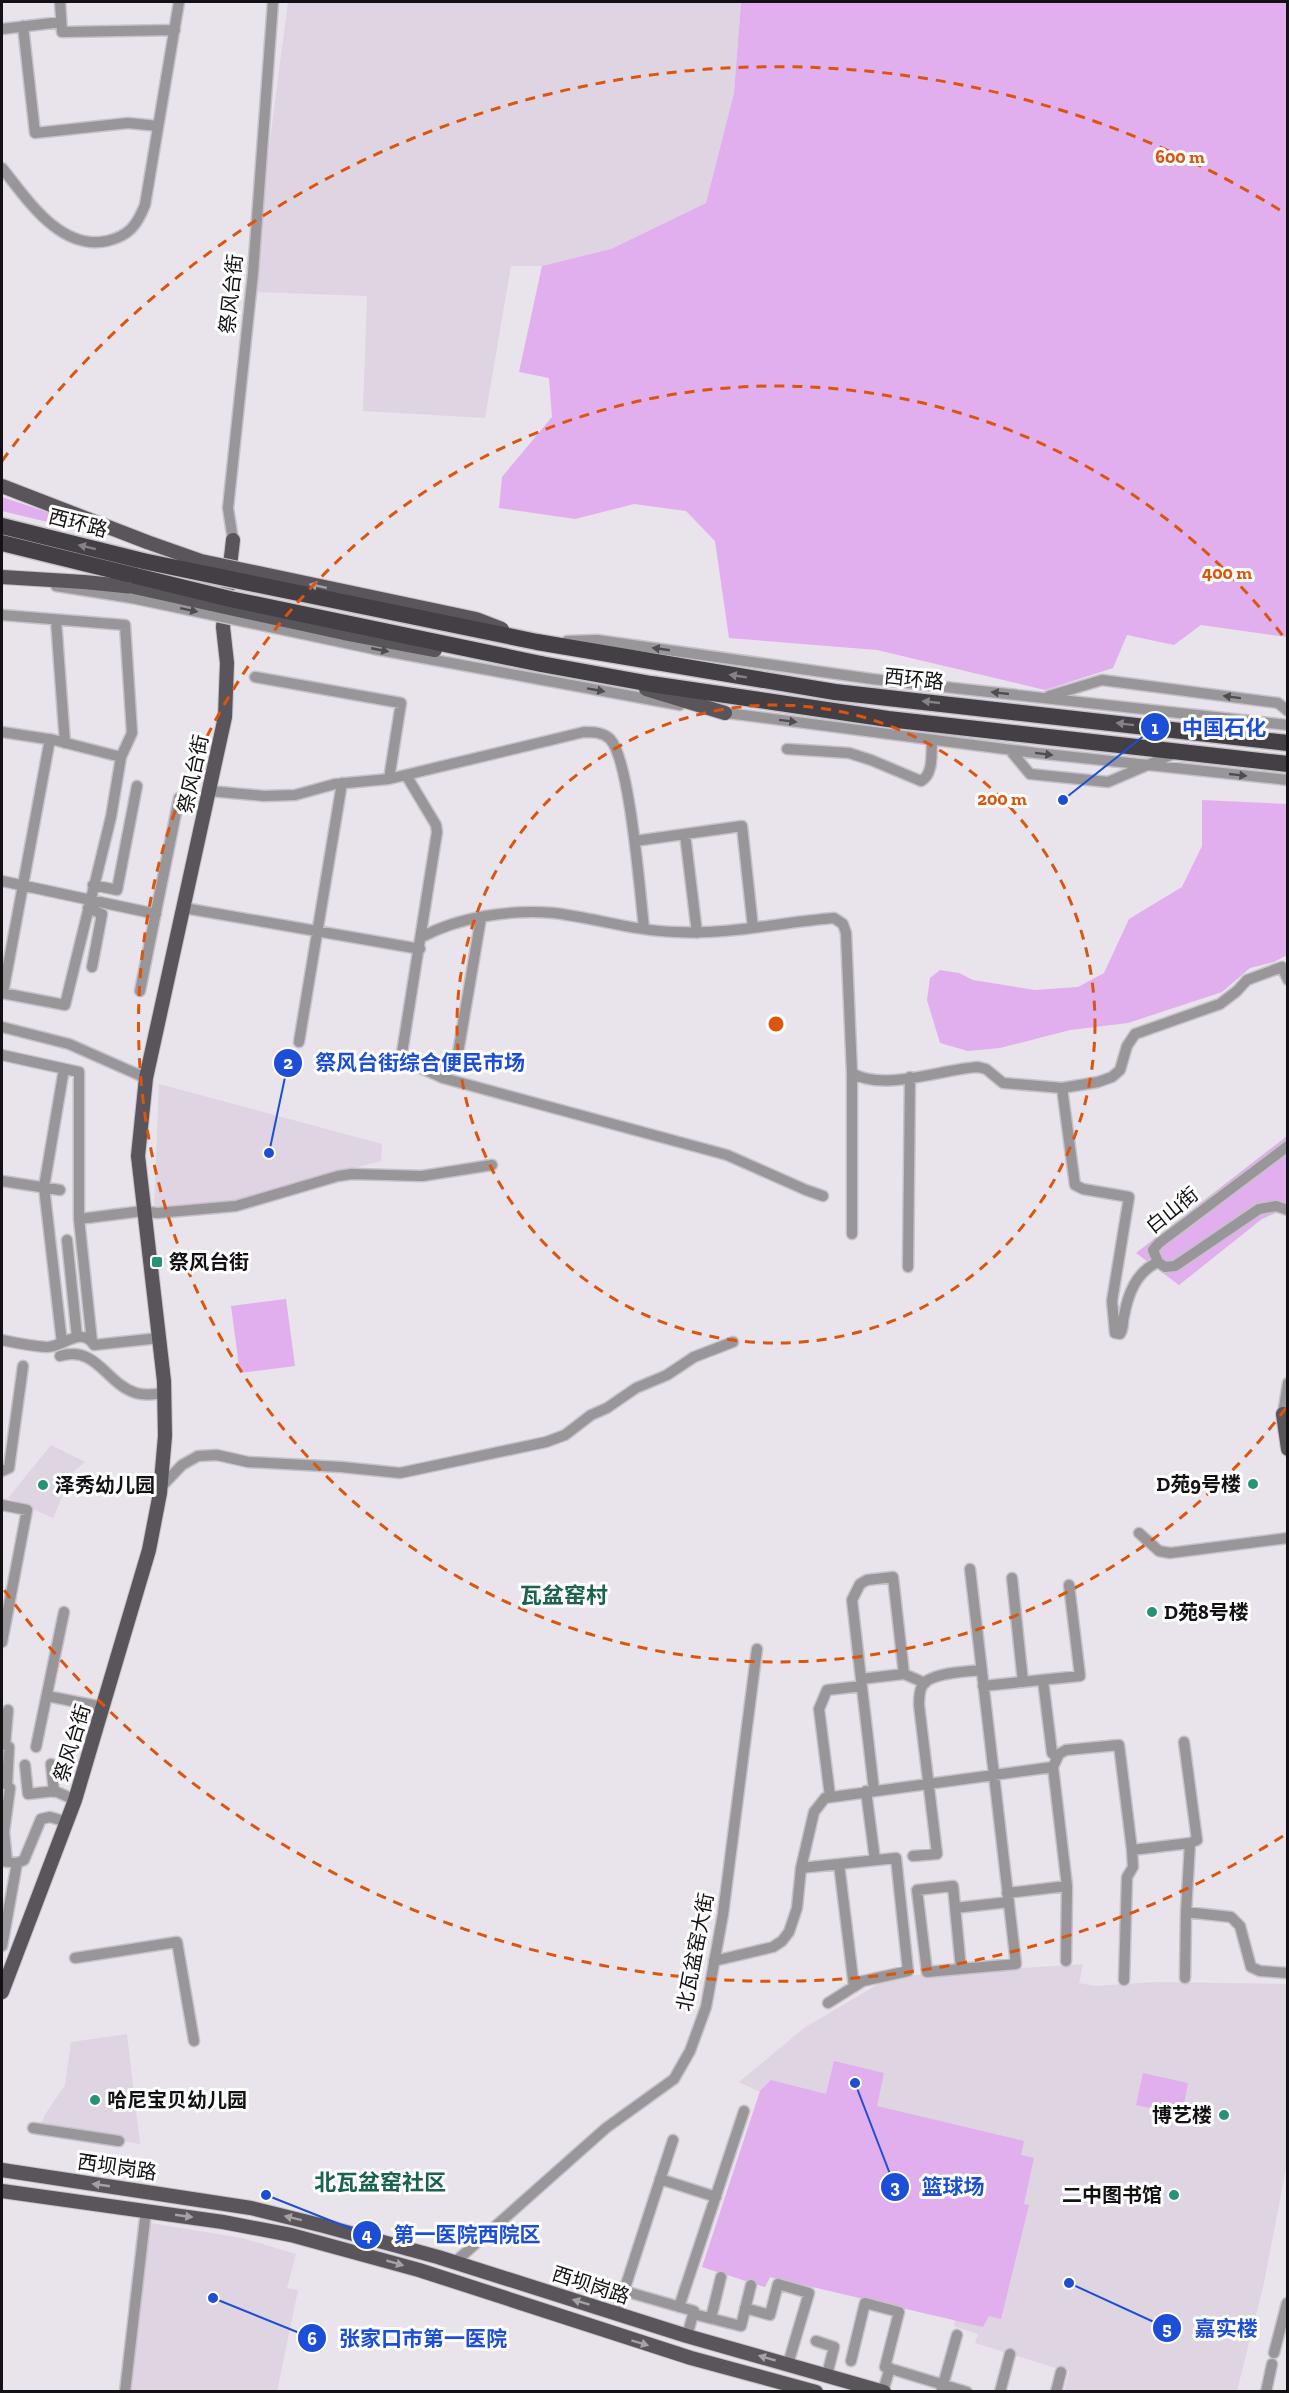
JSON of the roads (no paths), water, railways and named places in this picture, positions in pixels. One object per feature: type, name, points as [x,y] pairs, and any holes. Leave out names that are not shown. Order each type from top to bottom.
[{"type":"highway","name":"西环路","points":[[2,526],[137,581]]},
{"type":"highway","name":"西环路","points":[[2,543],[137,581],[537,642],[835,692],[1287,743]]},
{"type":"highway","points":[[137,581],[230,599],[540,671],[595,674],[768,703],[888,719],[1287,764]]},
{"type":"main road","points":[[2,486],[201,561],[477,620],[537,642]]},
{"type":"main road","name":"祭风台街","points":[[2,1992],[75,1800],[149,1550],[161,1487],[165,1436],[164,1393],[138,1156],[146,1078],[225,717],[227,663],[223,627],[233,540]]},
{"type":"main road","points":[[2,577],[84,582],[137,581]]},
{"type":"main road","points":[[595,674],[725,713]]},
{"type":"main road","points":[[1282,1414],[1287,1449]]},
{"type":"main road","name":"西坝岗路","points":[[2,2170],[250,2208],[454,2262],[687,2336],[884,2391]]},
{"type":"main road","name":"西坝岗路","points":[[2,2192],[223,2222],[291,2235],[367,2255],[663,2350],[816,2391]]},
{"type":"main road","points":[[450,2281],[454,2262]]},
{"type":"street","points":[[60,2],[62,32],[175,30]]},
{"type":"street","points":[[2,168],[39,213],[63,231],[83,240],[99,242],[116,239],[129,233],[139,220],[145,205],[179,2]]},
{"type":"street","name":"祭风台街","points":[[233,540],[228,508],[253,273],[273,2]]},
{"type":"street","points":[[2,29],[61,22]]},
{"type":"street","points":[[23,26],[35,133],[128,123],[158,126]]},
{"type":"street","points":[[2,615],[125,625],[132,733],[122,757],[111,817],[64,1005],[2,993],[50,739]]},
{"type":"street","points":[[56,620],[65,743]]},
{"type":"street","points":[[537,642],[597,640],[872,679],[1287,724]]},
{"type":"street","points":[[540,671],[725,713],[1010,750],[1287,780]]},
{"type":"street","points":[[255,677],[401,703],[389,779]]},
{"type":"street","points":[[1044,698],[1102,680],[1278,703],[1287,711]]},
{"type":"street","points":[[2,732],[50,739],[122,757]]},
{"type":"street","points":[[210,791],[277,796],[296,795],[342,783],[389,779],[584,732],[603,734],[611,740],[621,768],[635,841],[644,928]]},
{"type":"street","points":[[787,749],[849,753],[921,782],[927,778],[930,770],[932,740]]},
{"type":"street","points":[[1010,750],[1030,774],[1108,782],[1181,751]]},
{"type":"street","points":[[406,775],[436,825],[437,832],[401,1059],[443,1078],[727,1155],[823,1196]]},
{"type":"street","points":[[299,1042],[342,783]]},
{"type":"street","points":[[93,885],[117,890],[137,786]]},
{"type":"street","points":[[140,991],[179,798]]},
{"type":"street","points":[[635,841],[742,826],[753,928]]},
{"type":"street","points":[[685,834],[697,933]]},
{"type":"street","points":[[2,881],[89,904],[156,914]]},
{"type":"street","points":[[89,904],[102,914],[92,967]]},
{"type":"street","points":[[184,908],[420,948]]},
{"type":"street","points":[[422,937],[453,923],[519,913],[554,913],[644,928],[697,933],[834,918],[843,924],[846,933],[852,1073],[852,1234]]},
{"type":"street","points":[[425,1070],[432,1062],[453,1065],[457,1059],[481,918]]},
{"type":"street","points":[[852,1073],[861,1079],[871,1081],[978,1067],[986,1069],[1003,1083],[1062,1089],[1098,1082],[1112,1077],[1120,1070],[1127,1046],[1135,1034],[1220,1004],[1247,980],[1282,967],[1287,980]]},
{"type":"street","points":[[2,1027],[69,1044],[146,1078]]},
{"type":"street","points":[[2,1059],[80,1072],[79,1219],[92,1341]]},
{"type":"street","points":[[62,1343],[44,1187],[64,1069]]},
{"type":"street","points":[[908,1267],[910,1077]]},
{"type":"street","points":[[1062,1089],[1075,1185],[1083,1189],[1129,1197],[1113,1301],[1115,1333],[1120,1334],[1123,1329],[1127,1301],[1137,1278],[1146,1267],[1158,1262]]},
{"type":"street","name":"白山街","points":[[1287,1146],[1159,1243],[1153,1250],[1158,1262],[1165,1267],[1175,1266],[1260,1209],[1276,1206],[1287,1210]]},
{"type":"street","points":[[79,1219],[143,1211],[157,1213],[236,1206],[352,1174],[422,1176],[492,1165]]},
{"type":"street","points":[[2,1181],[60,1190]]},
{"type":"street","points":[[67,1240],[77,1336]]},
{"type":"street","points":[[2,1341],[47,1347],[77,1336],[92,1341],[94,1345],[159,1338]]},
{"type":"street","points":[[161,1487],[182,1465],[198,1456],[217,1455],[248,1462],[400,1473],[546,1442],[565,1435],[591,1415],[607,1408],[636,1388],[667,1375],[694,1357],[733,1342]]},
{"type":"street","points":[[60,1356],[78,1353],[89,1357],[124,1387],[136,1394],[164,1393]]},
{"type":"street","points":[[2,1471],[9,1468],[23,1366]]},
{"type":"street","points":[[1282,1414],[1287,1383]]},
{"type":"street","points":[[2,1504],[27,1510],[2,1642]]},
{"type":"street","points":[[1139,1533],[1158,1551],[1170,1553],[1287,1538]]},
{"type":"street","points":[[962,1969],[953,1886],[917,1890],[927,1972],[962,1969],[1016,1964],[970,1569]]},
{"type":"street","points":[[875,1860],[852,1600],[860,1584],[867,1580],[892,1577],[904,1674]]},
{"type":"street","points":[[1012,1578],[1023,1682]]},
{"type":"street","points":[[983,1686],[1080,1676],[1069,1584]]},
{"type":"street","points":[[36,1747],[64,1612]]},
{"type":"street","name":"北瓦盆窑大街","points":[[454,2262],[606,2128],[674,2079],[690,2051],[706,2007],[723,1914],[757,1649]]},
{"type":"street","points":[[913,1856],[937,1854],[919,1705],[920,1693],[925,1683],[938,1676],[981,1670]]},
{"type":"street","points":[[830,1796],[819,1709],[827,1690],[904,1674],[925,1683]]},
{"type":"street","points":[[1043,1680],[1055,1762],[1066,1886],[1066,1961]]},
{"type":"street","points":[[47,1696],[103,1707]]},
{"type":"street","points":[[2,1946],[9,1862],[4,1832],[10,1788],[8,1785],[9,1747],[5,1745],[8,1710]]},
{"type":"street","points":[[1132,1851],[1197,1840],[1185,1742]]},
{"type":"street","points":[[714,1961],[757,1952],[773,1947],[782,1941],[794,1923],[801,1868],[814,1812],[819,1804],[830,1796],[994,1775],[1055,1762],[1066,1750],[1119,1745],[1133,1868],[1127,1877],[1124,1980]]},
{"type":"street","points":[[51,1764],[54,1791]]},
{"type":"street","points":[[25,1765],[28,1794],[54,1791],[75,1800]]},
{"type":"street","points":[[9,1862],[24,1860],[41,1819],[50,1817],[66,1822]]},
{"type":"street","points":[[1185,1978],[1190,1843]]},
{"type":"street","points":[[801,1868],[896,1858],[908,1971],[874,1978],[828,2003]]},
{"type":"street","points":[[840,1864],[854,1987]]},
{"type":"street","points":[[955,1908],[1066,1886]]},
{"type":"street","points":[[1186,1912],[1207,1913],[1236,1920],[1251,1967],[1260,1971],[1287,1973]]},
{"type":"street","points":[[75,1958],[177,1942],[194,2041]]},
{"type":"street","points":[[679,2307],[744,2111]]},
{"type":"street","points":[[33,2128],[119,2141]]},
{"type":"street","points":[[617,2313],[673,2140]]},
{"type":"street","points":[[660,2179],[716,2197]]},
{"type":"street","points":[[125,2391],[146,2211]]},
{"type":"street","points":[[711,2318],[721,2277]]},
{"type":"street","points":[[693,2314],[741,2326],[751,2284]]},
{"type":"street","points":[[745,2308],[770,2315],[778,2284],[809,2294],[788,2364]]},
{"type":"street","points":[[624,2291],[694,2311],[687,2336]]},
{"type":"street","points":[[851,2361],[865,2303],[899,2312],[885,2367],[942,2388],[967,2391]]},
{"type":"street","points":[[1266,2391],[1273,2359],[1284,2331],[1287,2303]]},
{"type":"street","points":[[942,2388],[957,2336]]},
{"type":"street","points":[[816,2341],[834,2347],[827,2375]]},
{"type":"street","points":[[1000,2391],[1010,2354]]},
{"type":"street","points":[[884,2391],[890,2368]]},
{"type":"street","points":[[1056,2391],[1061,2372]]},
{"type":"place","name":"中国石化","points":[[1063,800]]},
{"type":"place","name":"祭风台街综合便民市场","points":[[269,1153]]},
{"type":"place","name":"祭风台街","points":[[157,1262]]},
{"type":"place","name":"D苑9号楼","points":[[1253,1484]]},
{"type":"place","name":"泽秀幼儿园","points":[[43,1485]]},
{"type":"place","name":"D苑8号楼","points":[[1152,1612]]},
{"type":"place","name":"篮球场","points":[[855,2083]]},
{"type":"place","name":"哈尼宝贝幼儿园","points":[[95,2100]]},
{"type":"place","name":"博艺楼","points":[[1224,2115]]},
{"type":"place","name":"第一医院西院区","points":[[266,2195]]},
{"type":"place","name":"二中图书馆","points":[[1174,2195]]},
{"type":"place","name":"嘉实楼","points":[[1069,2283]]},
{"type":"place","name":"张家口市第一医院","points":[[213,2298]]},
{"type":"district","name":"瓦盆窑村","points":[[564,1595]]},
{"type":"district","name":"北瓦盆窑社区","points":[[380,2182]]}]
